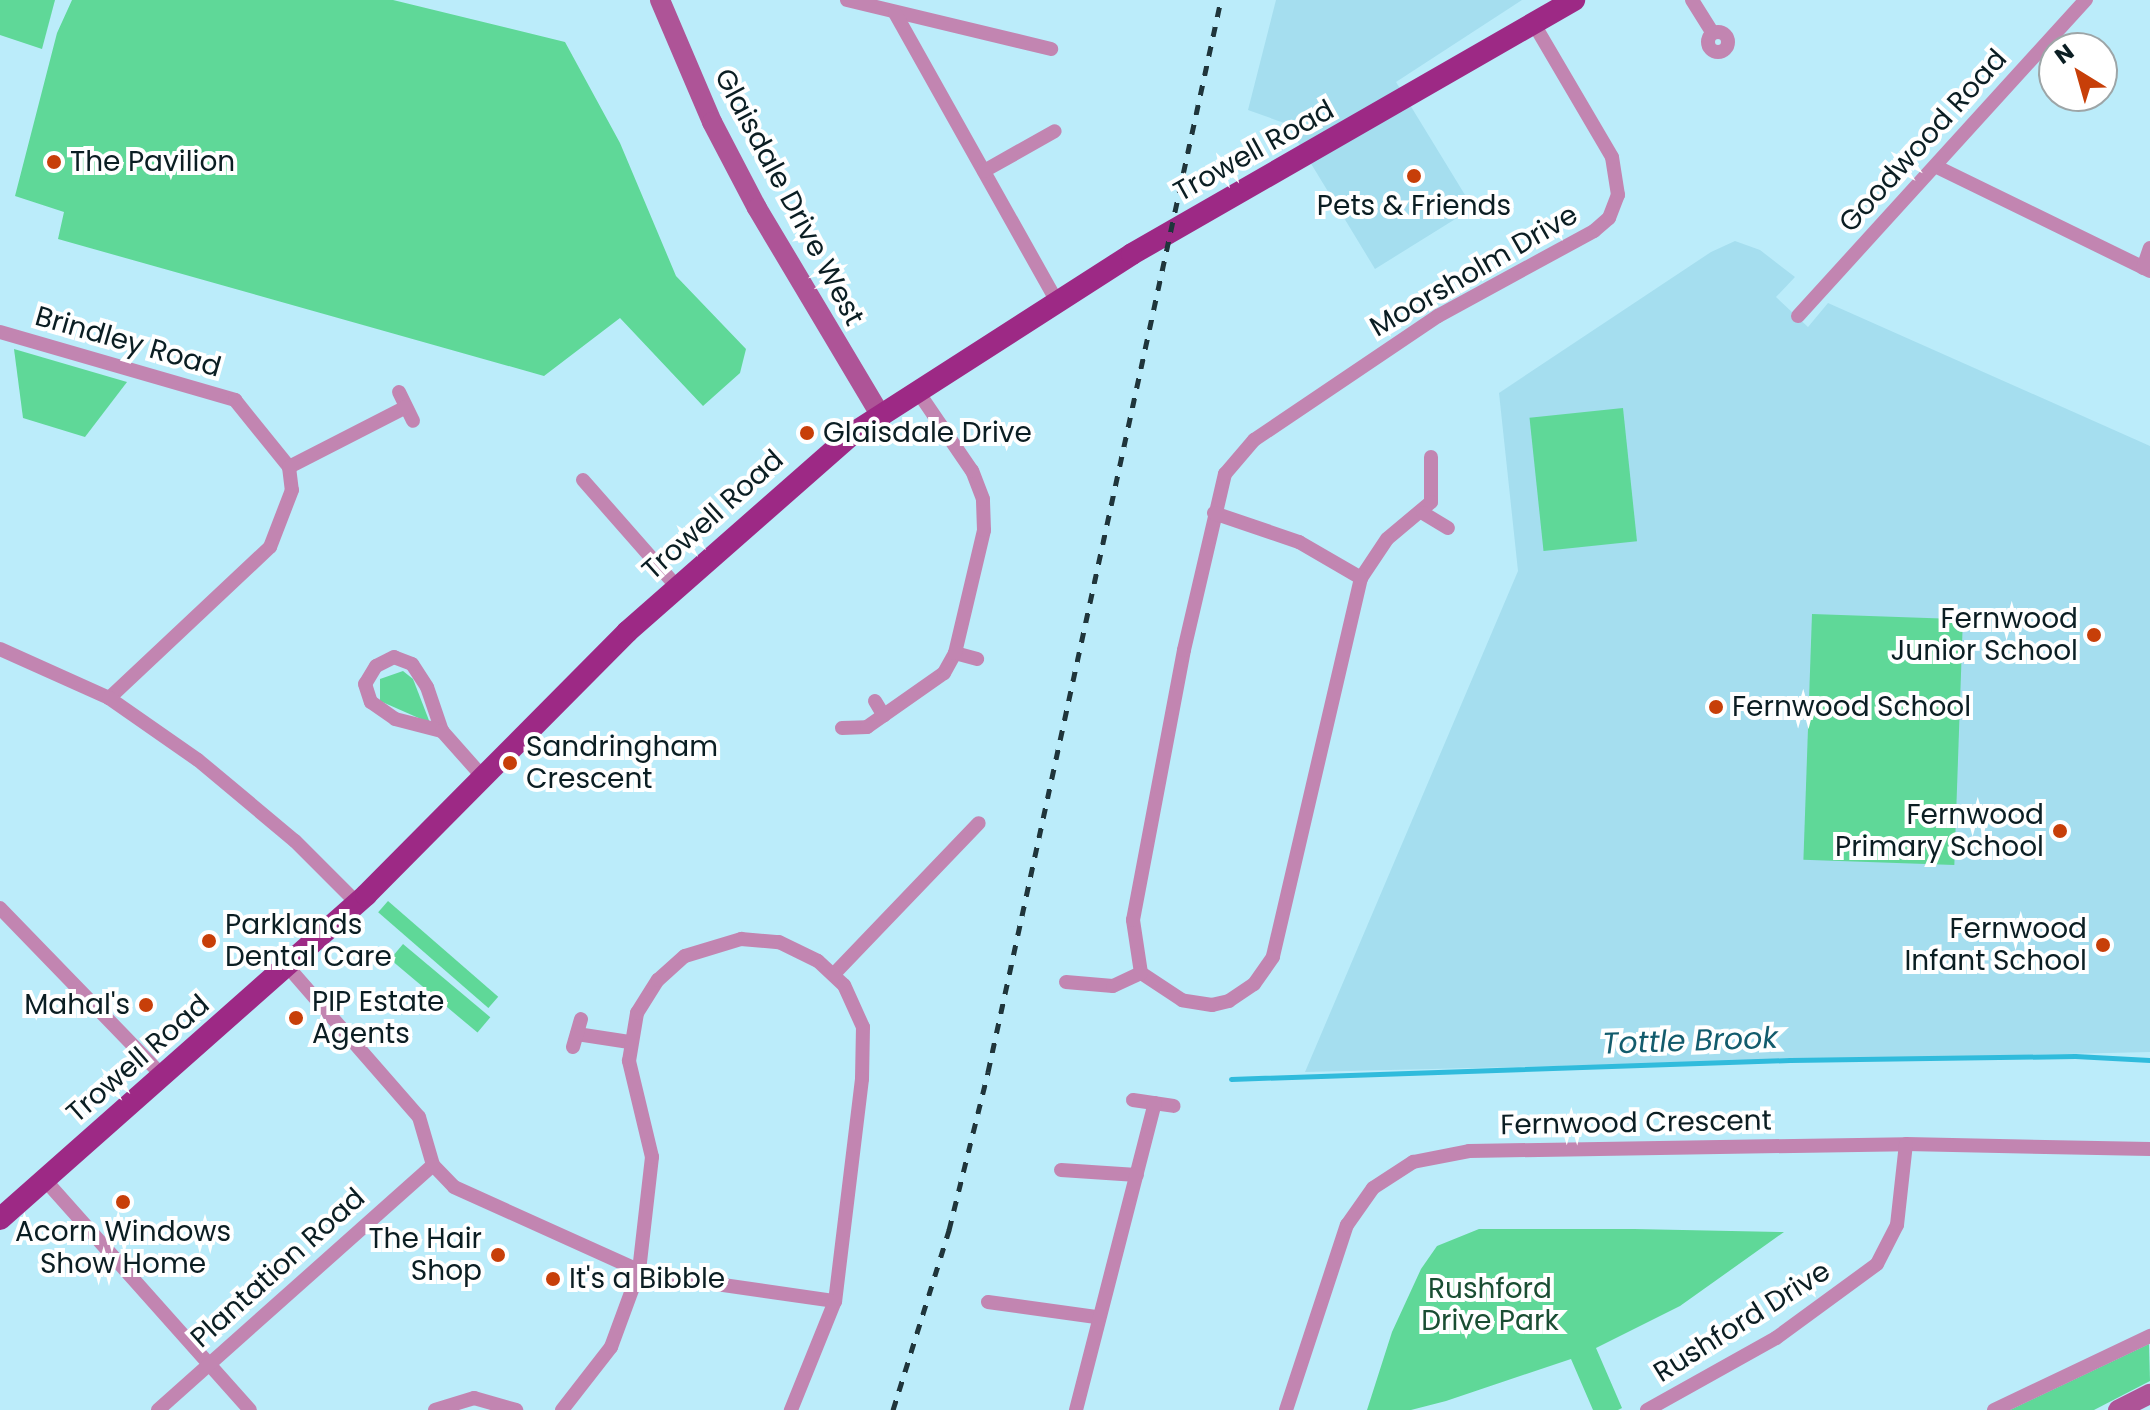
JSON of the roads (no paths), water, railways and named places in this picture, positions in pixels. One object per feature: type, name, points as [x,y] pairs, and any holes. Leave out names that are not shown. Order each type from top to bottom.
[{"type":"main road","name":"Trowell Road","points":[[1,1217],[164,1077],[357,903],[676,586],[879,413],[1132,254],[1574,0]]},
{"type":"street","name":"Glaisdale Drive West","points":[[660,0],[712,122],[757,208],[879,413]]},
{"type":"street","points":[[847,0],[1051,49]]},
{"type":"street","points":[[1692,0],[1713,33]]},
{"type":"street","name":"Goodwood Road","points":[[1798,316],[2086,0]]},
{"type":"street","points":[[895,13],[1056,300]]},
{"type":"street","name":"Moorsholm Drive","points":[[1141,973],[1133,920],[1214,513],[1225,474],[1254,440],[1438,316],[1584,237],[1609,218],[1618,195],[1612,157],[1534,24]]},
{"type":"street","points":[[984,171],[1055,131]]},
{"type":"street","points":[[1937,167],[2146,269],[2150,248]]},
{"type":"street","name":"Brindley Road","points":[[0,332],[235,400],[289,467]]},
{"type":"street","points":[[842,728],[867,727],[884,716],[933,683],[955,653],[984,530],[983,499],[972,471],[916,389]]},
{"type":"street","points":[[399,392],[413,421]]},
{"type":"street","points":[[109,698],[270,547],[292,490],[289,467],[406,407]]},
{"type":"street","points":[[1066,982],[1113,986],[1141,973],[1182,1000],[1212,1005],[1244,993],[1273,957],[1361,578],[1387,539],[1423,513],[1434,493],[1431,457]]},
{"type":"street","points":[[583,480],[676,586]]},
{"type":"street","points":[[1214,513],[1267,528],[1361,578]]},
{"type":"street","points":[[1423,513],[1448,528]]},
{"type":"street","points":[[0,649],[109,698],[225,780],[357,903]]},
{"type":"street","points":[[955,653],[977,659]]},
{"type":"street","points":[[442,731],[395,719],[371,702],[365,684],[376,666],[394,657],[412,664],[427,687],[442,731],[482,776]]},
{"type":"street","points":[[875,701],[884,716]]},
{"type":"street","points":[[834,974],[969,844],[979,823]]},
{"type":"street","points":[[0,908],[164,1077]]},
{"type":"street","points":[[562,1410],[611,1347],[639,1271],[652,1157],[629,1061],[629,1042],[645,995],[669,968],[699,949],[741,939],[779,942],[834,974],[853,998],[865,1046],[835,1301],[791,1410]]},
{"type":"street","points":[[288,967],[419,1117],[433,1165],[463,1191],[639,1271],[835,1301]]},
{"type":"street","points":[[577,1033],[629,1042]]},
{"type":"street","points":[[1133,1100],[1174,1106]]},
{"type":"street","points":[[1076,1410],[1096,1317],[1155,1103]]},
{"type":"street","name":"Fernwood Crescent","points":[[1286,1410],[1347,1225],[1373,1188],[1413,1162],[1469,1151],[1906,1144],[2150,1149]]},
{"type":"street","name":"Rushford Drive","points":[[1647,1410],[1776,1338],[1877,1264],[1897,1225],[1906,1144]]},
{"type":"street","name":"Plantation Road","points":[[158,1410],[433,1165]]},
{"type":"street","points":[[1061,1170],[1137,1175]]},
{"type":"street","points":[[45,1180],[250,1410]]},
{"type":"street","points":[[988,1302],[1096,1317]]},
{"type":"street","points":[[1994,1410],[2150,1336]]},
{"type":"street","points":[[2118,1410],[2150,1394]]},
{"type":"street","points":[[435,1410],[474,1398],[516,1410]]},
{"type":"waterway","name":"Tottle Brook","points":[[1231,1079],[1790,1060],[2075,1056],[2150,1060]]},
{"type":"railway","points":[[893,1410],[949,1230],[988,1072],[1221,0]]},
{"type":"place","name":"The Pavilion","points":[[54,162]]},
{"type":"place","name":"Pets & Friends","points":[[1414,176]]},
{"type":"place","name":"Glaisdale Drive","points":[[807,433]]},
{"type":"place","name":"Fernwood Junior School","points":[[2094,635]]},
{"type":"place","name":"Fernwood School","points":[[1716,707]]},
{"type":"place","name":"Sandringham Crescent","points":[[510,763]]},
{"type":"place","name":"Fernwood Primary School","points":[[2060,831]]},
{"type":"place","name":"Parklands Dental Care","points":[[209,941]]},
{"type":"place","name":"Fernwood Infant School","points":[[2103,945]]},
{"type":"place","name":"Mahal's","points":[[146,1005]]},
{"type":"place","name":"PIP Estate Agents","points":[[296,1018]]},
{"type":"place","name":"Acorn Windows Show Home","points":[[123,1202]]},
{"type":"place","name":"The Hair Shop","points":[[498,1255]]},
{"type":"place","name":"It's a Bibble","points":[[553,1279]]},
{"type":"park label","name":"Rushford Drive Park","points":[[1490,1305]]}]
